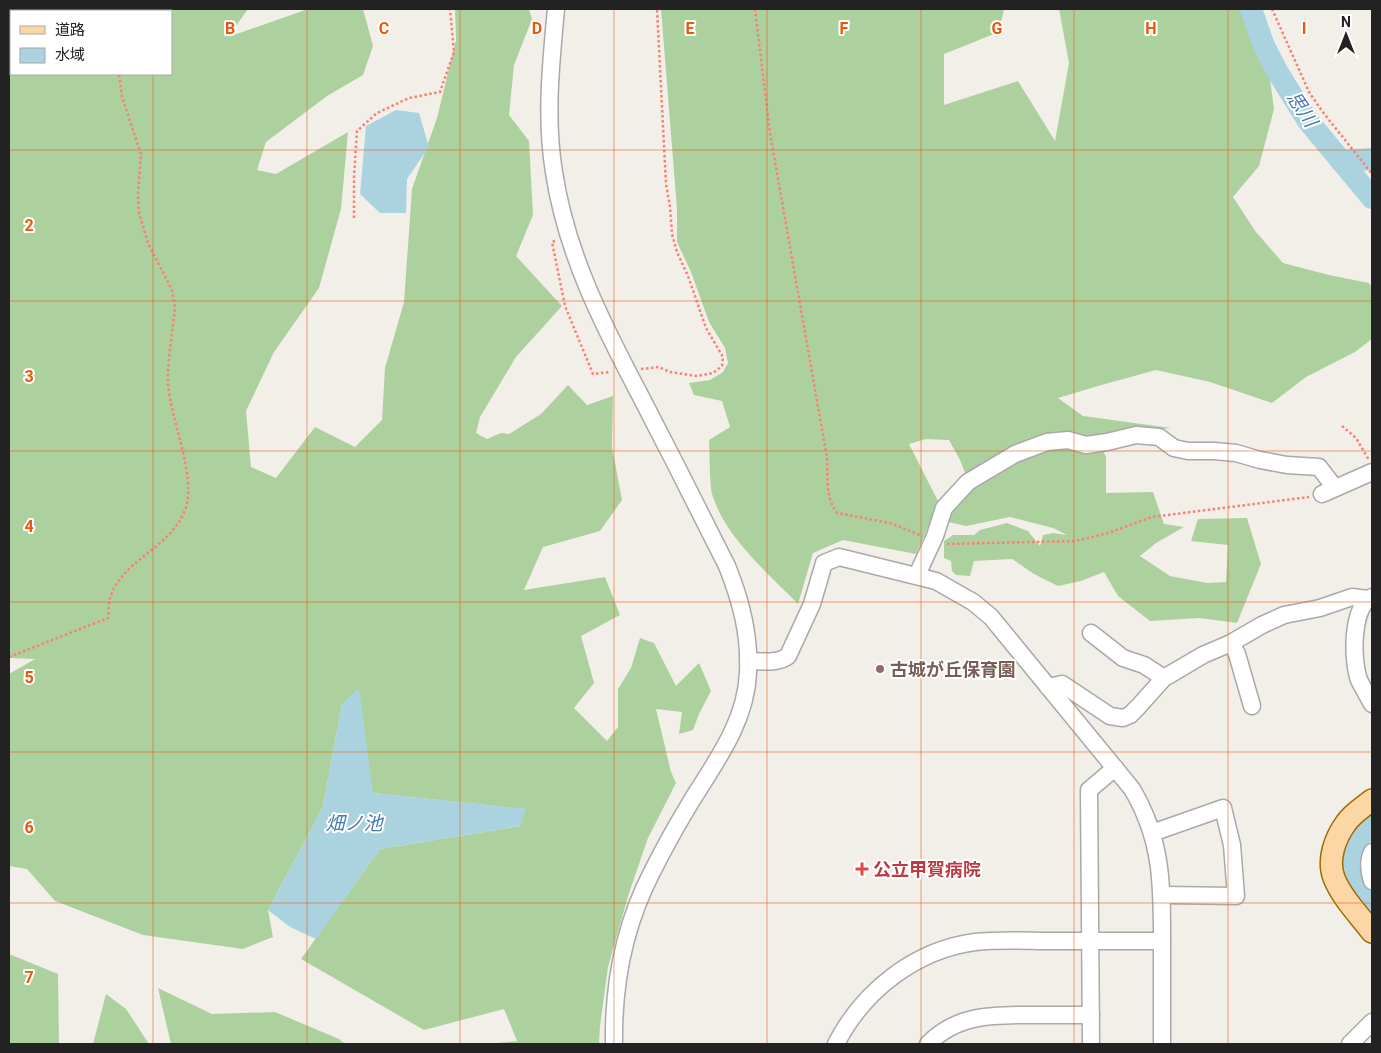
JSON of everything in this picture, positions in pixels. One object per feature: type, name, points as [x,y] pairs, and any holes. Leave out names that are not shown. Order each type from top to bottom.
[{"type":"main road","points":[[1372,800],[1346,822],[1335,844],[1331,866],[1337,884],[1372,932]]},
{"type":"street","points":[[556,9],[549,115],[554,170],[560,207],[568,235],[579,268],[617,352],[727,566],[742,610],[748,638],[746,689],[742,707],[733,730],[719,759],[686,810],[655,866],[626,936],[615,1002],[614,1044]]},
{"type":"street","points":[[917,575],[944,508],[968,482],[1015,454],[1047,442],[1068,440],[1086,445],[1136,435],[1160,437],[1174,448],[1188,451],[1236,453],[1287,464],[1319,467],[1329,491],[1372,472]]},
{"type":"street","points":[[748,661],[783,660],[788,656],[812,604],[824,563],[839,556],[936,581],[973,602],[991,617],[1115,768],[1138,799],[1152,833],[1158,852],[1163,896],[1162,1044]]},
{"type":"street","points":[[1048,686],[1062,684],[1110,716],[1123,718],[1130,715],[1164,678],[1203,655],[1231,643],[1284,615],[1320,608],[1352,597],[1369,598],[1358,617],[1355,636],[1359,679],[1372,704]]},
{"type":"street","points":[[1092,632],[1123,658],[1144,666],[1164,678]]},
{"type":"street","points":[[1231,643],[1237,654],[1252,706]]},
{"type":"street","points":[[1090,1044],[1090,790],[1115,768]]},
{"type":"street","points":[[1152,833],[1223,808],[1232,845],[1236,896],[1163,896]]},
{"type":"street","points":[[1372,852],[1369,871],[1372,881]]},
{"type":"street","points":[[836,1044],[860,1006],[887,980],[911,964],[937,952],[963,944],[988,941],[1162,941]]},
{"type":"street","points":[[928,1044],[948,1028],[983,1016],[1091,1015]]},
{"type":"street","points":[[1350,1044],[1372,1022]]},
{"type":"path","points":[[354,218],[357,131],[377,113],[409,98],[440,92],[454,52],[450,9]]},
{"type":"path","points":[[639,369],[659,367],[670,372],[697,376],[713,373],[722,366],[723,357],[706,328],[672,234],[666,184],[657,9]]},
{"type":"path","points":[[755,9],[770,133],[827,458],[829,498],[837,512],[890,523],[945,544],[1076,541],[1108,533],[1152,517],[1300,499],[1329,491]]},
{"type":"path","points":[[1272,9],[1309,92],[1372,174]]},
{"type":"path","points":[[9,657],[108,618],[110,597],[116,584],[124,574],[166,540],[186,506],[188,494],[185,464],[171,408],[168,382],[175,308],[174,296],[148,243],[139,213],[138,194],[141,154],[122,97],[119,75]]},
{"type":"path","points":[[568,235],[552,242],[565,306],[593,374],[610,372]]},
{"type":"path","points":[[1342,426],[1356,438],[1372,465]]},
{"type":"green space","points":[[9,9],[248,9],[228,37],[308,9],[363,9],[373,46],[363,75],[327,96],[266,142],[257,170],[276,174],[348,132],[341,209],[319,288],[274,352],[246,411],[251,467],[276,478],[315,427],[355,447],[382,420],[385,368],[404,302],[412,189],[437,118],[456,40],[455,9],[529,9],[532,19],[514,65],[509,115],[529,141],[533,215],[516,256],[562,306],[516,357],[480,417],[476,433],[487,439],[501,433],[509,434],[541,414],[568,385],[587,405],[613,396],[612,447],[622,500],[600,531],[543,547],[524,590],[605,577],[620,615],[581,636],[594,683],[574,708],[607,741],[618,727],[618,689],[631,668],[640,638],[654,643],[676,686],[699,663],[711,691],[693,730],[679,734],[682,712],[656,709],[671,772],[676,783],[648,838],[629,893],[608,967],[599,1044],[485,1044],[517,1041],[504,1009],[424,1030],[301,959],[380,849],[520,826],[525,809],[373,793],[342,704],[323,807],[268,910],[273,937],[243,949],[143,935],[55,901],[27,869],[9,866],[9,674],[35,659],[9,658]]},
{"type":"green space","points":[[661,9],[1004,9],[999,32],[944,54],[944,105],[1018,81],[1055,141],[1069,63],[1059,9],[1255,9],[1263,27],[1274,109],[1259,166],[1233,197],[1256,232],[1283,263],[1369,283],[1372,288],[1372,339],[1355,352],[1306,377],[1272,403],[1210,382],[1156,370],[1058,398],[1083,416],[1171,428],[1097,435],[1106,457],[1106,493],[1153,492],[1164,524],[1184,527],[1156,543],[1140,556],[1170,576],[1207,583],[1226,582],[1228,545],[1191,541],[1198,519],[1247,518],[1261,564],[1237,623],[1199,618],[1150,621],[1118,596],[1104,572],[1081,581],[1058,586],[1034,574],[1012,559],[974,561],[970,576],[956,575],[952,571],[951,561],[944,558],[944,541],[953,535],[974,535],[980,530],[1007,523],[1028,531],[1040,546],[1043,535],[1053,533],[1067,535],[1053,528],[1010,517],[966,526],[948,522],[954,504],[969,483],[960,460],[949,440],[926,439],[909,444],[939,503],[916,554],[843,540],[813,553],[798,604],[749,555],[719,512],[712,492],[709,440],[730,427],[722,401],[694,395],[689,383],[710,380],[723,372],[728,363],[725,348],[709,322],[691,272],[677,242],[677,209]]},
{"type":"green space","points":[[9,954],[58,974],[59,1044],[9,1044]]},
{"type":"green space","points":[[158,988],[212,1014],[275,1012],[339,1039],[345,1044],[171,1044]]},
{"type":"green space","points":[[106,994],[126,1009],[149,1044],[93,1044]]},
{"type":"water","points":[[396,110],[419,113],[429,147],[407,179],[406,213],[380,213],[360,194],[366,126]]},
{"type":"water","name":"畑ノ池","points":[[359,688],[373,793],[526,809],[520,826],[380,849],[316,939],[290,927],[268,910],[323,807],[342,704]]},
{"type":"waterway","name":"思川","points":[[1251,9],[1264,46],[1308,121],[1372,198]]},
{"type":"waterway","points":[[1341,161],[1372,159]]},
{"type":"waterway","name":"思川","points":[[1372,824],[1356,841],[1352,861],[1358,884],[1372,905]]},
{"type":"place","name":"古城が丘保育園","points":[[880,669]]},
{"type":"place","name":"公立甲賀病院","points":[[862,869]]}]
